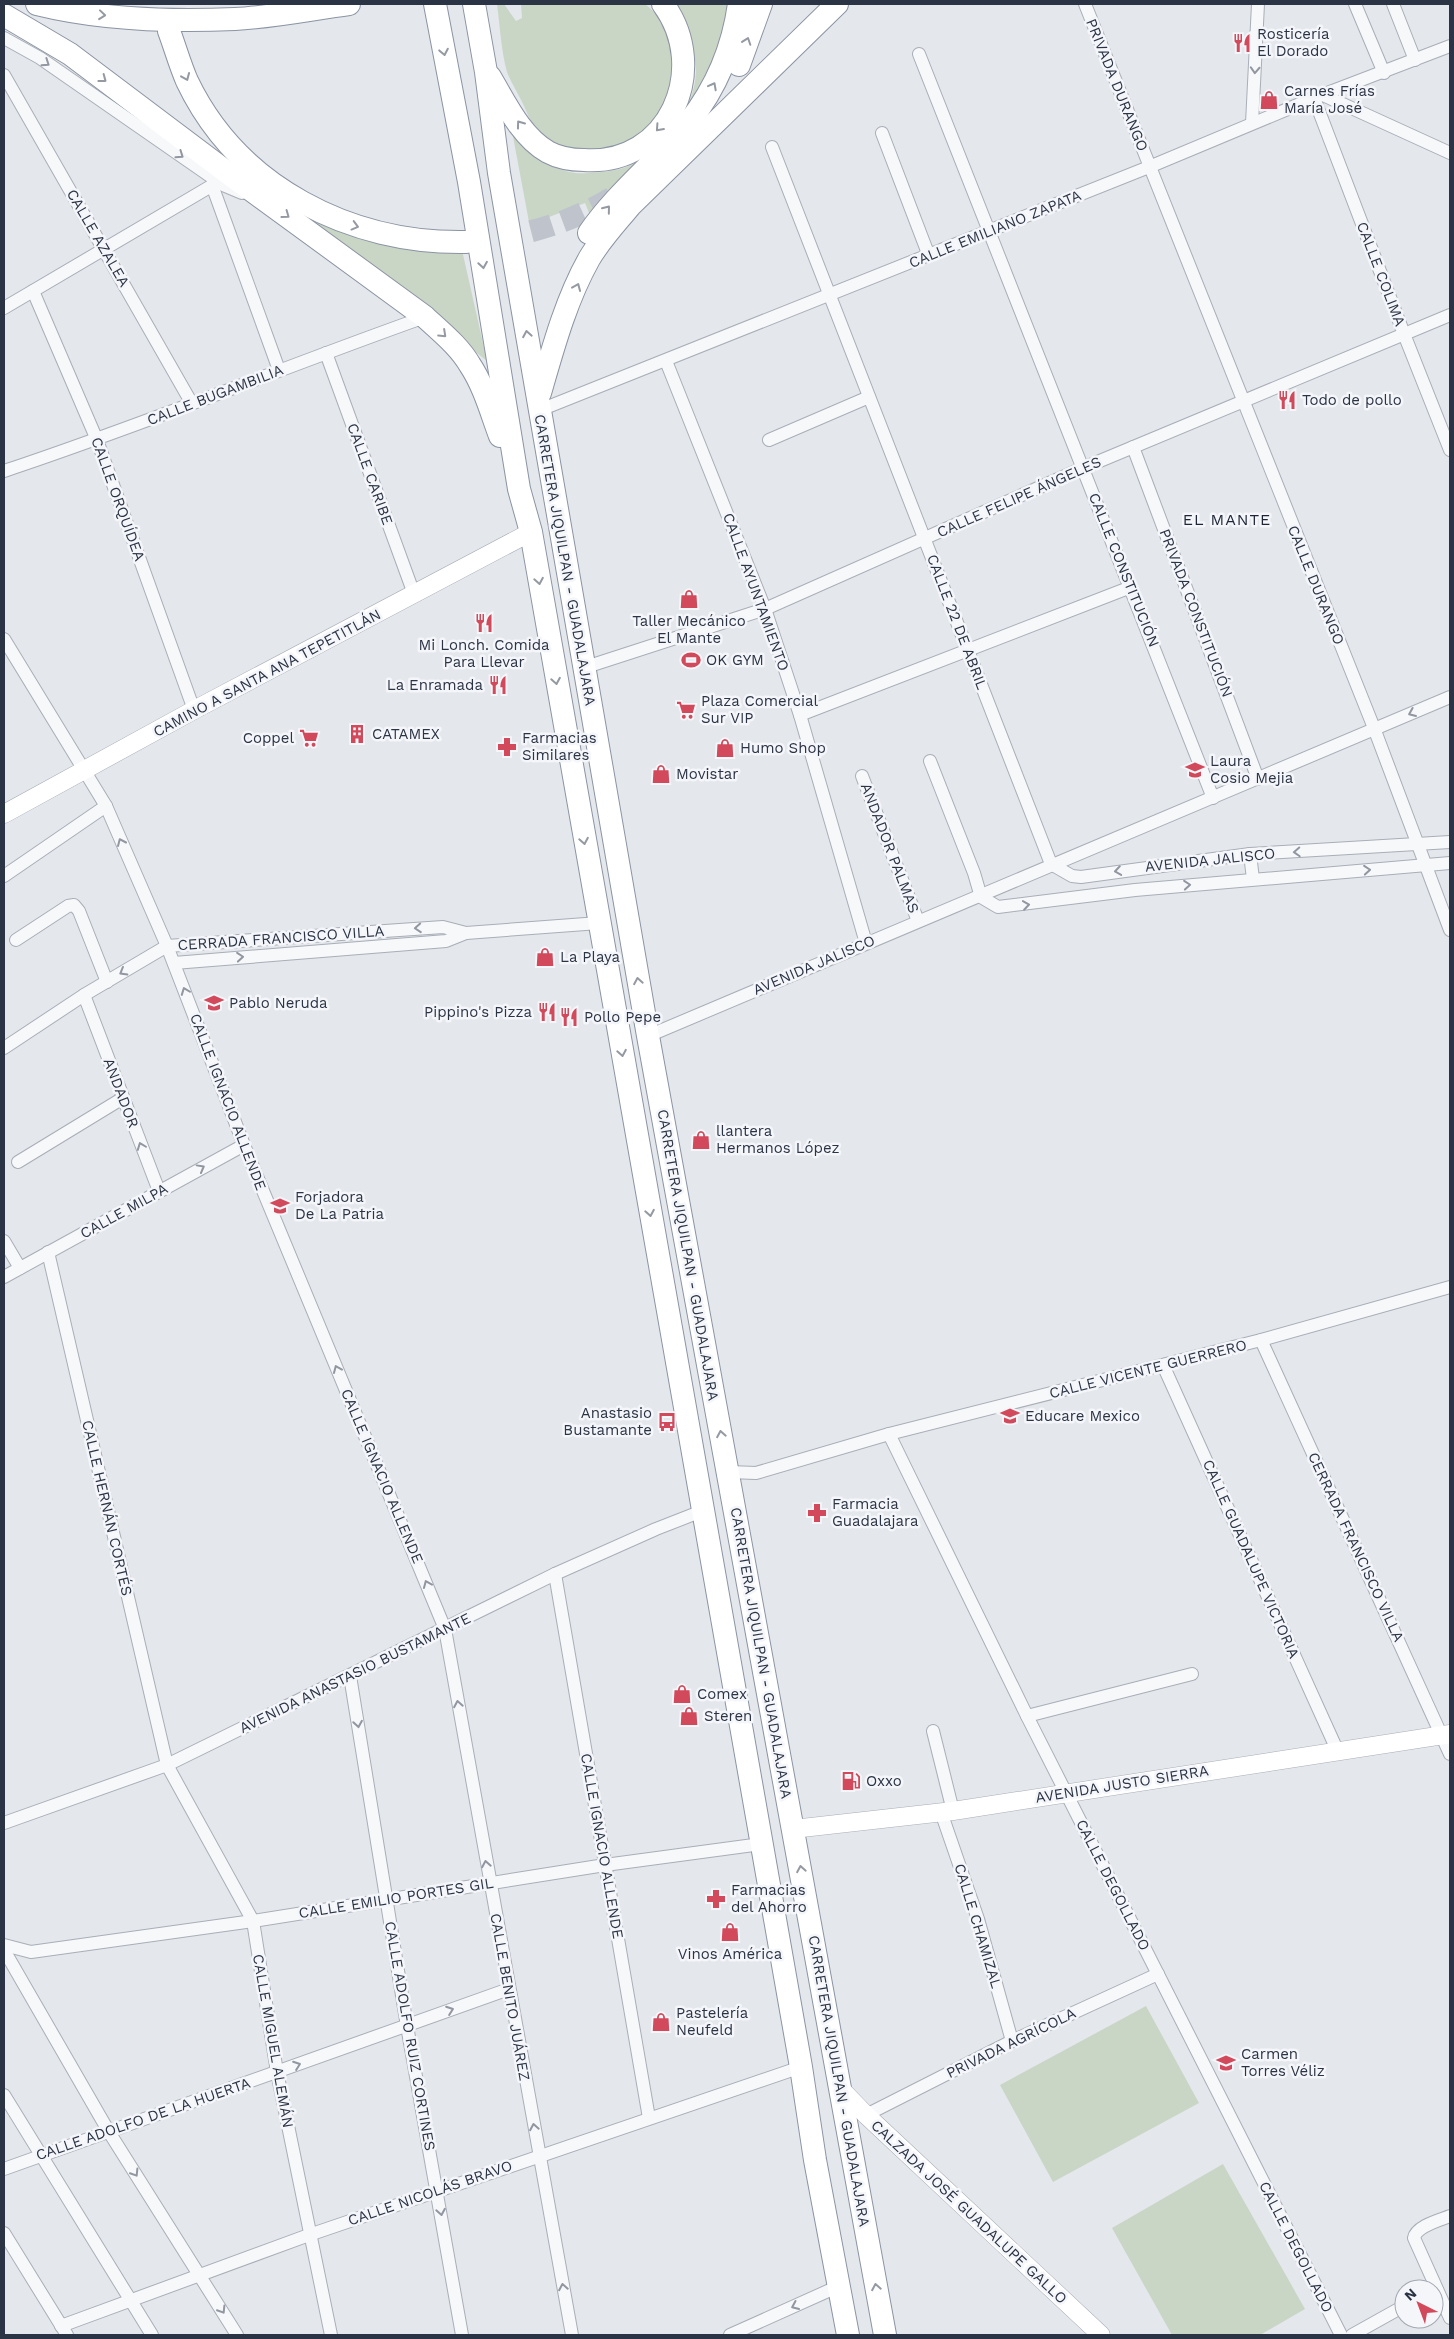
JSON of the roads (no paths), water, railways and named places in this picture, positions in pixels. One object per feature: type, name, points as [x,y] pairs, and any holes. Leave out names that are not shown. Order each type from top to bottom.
[{"type":"highway","points":[[37,4],[64,10],[159,21],[237,19],[350,4]]},
{"type":"highway","name":"CARRETERA JIQUILPAN - GUADALAJARA","points":[[435,4],[469,182],[519,489],[531,532],[801,2067],[815,2160],[848,2335]]},
{"type":"highway","name":"CARRETERA JIQUILPAN - GUADALAJARA","points":[[474,4],[486,72],[499,173],[583,668],[648,1036],[885,2335]]},
{"type":"highway","points":[[486,72],[520,124],[547,151],[568,159],[581,160],[605,160],[619,156],[652,137],[670,115],[681,93],[684,66],[683,48],[678,28],[662,4]]},
{"type":"highway","points":[[539,405],[540,375],[548,327],[566,273],[585,240],[609,206],[679,134],[702,105],[725,59],[734,32],[739,4]]},
{"type":"highway","points":[[704,132],[730,86],[761,4]]},
{"type":"highway","points":[[760,68],[825,4]]},
{"type":"highway","points":[[539,405],[560,330],[590,258],[630,206],[837,4]]},
{"type":"highway","points":[[4,15],[70,54],[425,317],[451,341],[470,364],[483,390],[519,489]]},
{"type":"highway","points":[[169,31],[187,80],[212,124],[243,158],[291,196],[340,222],[377,232],[416,240],[466,242]]},
{"type":"street","name":"PRIVADA DURANGO","points":[[1085,4],[1149,167]]},
{"type":"street","points":[[1252,123],[1258,4]]},
{"type":"street","points":[[1354,4],[1384,73]]},
{"type":"street","points":[[1393,4],[1415,60]]},
{"type":"street","points":[[4,38],[40,58],[215,184],[262,198]]},
{"type":"street","name":"CALLE EMILIANO ZAPATA","points":[[539,405],[666,361],[989,232],[1252,123],[1450,46]]},
{"type":"street","points":[[919,54],[989,232]]},
{"type":"street","name":"CALLE AZALEA","points":[[4,75],[192,402]]},
{"type":"street","points":[[1318,97],[1450,153]]},
{"type":"street","name":"CALLE COLIMA","points":[[1318,97],[1404,334],[1450,450]]},
{"type":"street","points":[[882,133],[929,256]]},
{"type":"street","name":"CALLE 22 DE ABRIL","points":[[772,147],[1051,864]]},
{"type":"street","name":"CALLE DURANGO","points":[[1149,167],[1374,728],[1424,866]]},
{"type":"street","points":[[4,308],[215,184]]},
{"type":"street","points":[[215,184],[279,370]]},
{"type":"street","name":"CALLE CONSTITUCIÓN","points":[[989,232],[1213,798]]},
{"type":"street","name":"CALLE ORQUÍDEA","points":[[34,291],[97,440],[194,710]]},
{"type":"street","name":"CALLE FELIPE ÁNGELES","points":[[583,668],[765,609],[1083,468],[1450,315]]},
{"type":"street","name":"CALLE BUGAMBILIA","points":[[4,471],[97,440],[192,402],[425,317]]},
{"type":"street","name":"CALLE CARIBE","points":[[326,353],[414,594]]},
{"type":"street","name":"CALLE AYUNTAMIENTO","points":[[666,361],[765,609],[800,715],[866,942]]},
{"type":"street","points":[[769,440],[869,397]]},
{"type":"street","name":"PRIVADA CONSTITUCIÓN","points":[[1133,447],[1258,779]]},
{"type":"street","name":"CAMINO A SANTA ANA TEPETITLÁN","points":[[4,814],[85,772],[194,710],[531,532]]},
{"type":"street","points":[[800,715],[1131,587]]},
{"type":"street","name":"CALLE IGNACIO ALLENDE","points":[[4,639],[106,806],[167,946],[244,1145],[446,1629]]},
{"type":"street","points":[[1051,864],[1213,798],[1450,697]]},
{"type":"street","points":[[930,761],[974,873],[981,897]]},
{"type":"street","name":"ANDADOR PALMAS","points":[[862,776],[918,921]]},
{"type":"street","points":[[4,876],[106,806]]},
{"type":"street","name":"AVENIDA JALISCO","points":[[648,1036],[866,942],[981,897],[1051,864],[1072,876],[1081,877],[1250,854],[1450,842]]},
{"type":"street","points":[[1341,849],[1343,872]]},
{"type":"street","points":[[1250,854],[1252,880]]},
{"type":"street","name":"AVENIDA JALISCO","points":[[981,897],[998,907],[1008,908],[1134,890],[1450,863]]},
{"type":"street","points":[[1424,866],[1450,930]]},
{"type":"street","points":[[16,940],[68,906],[74,905],[79,911],[107,982]]},
{"type":"street","name":"CERRADA FRANCISCO VILLA","points":[[174,963],[446,940],[466,933],[599,923]]},
{"type":"street","name":"CERRADA FRANCISCO VILLA","points":[[4,1048],[84,995],[167,946],[443,927],[466,933]]},
{"type":"street","name":"ANDADOR","points":[[84,995],[159,1191]]},
{"type":"street","points":[[18,1162],[123,1098]]},
{"type":"street","name":"CALLE MILPA","points":[[4,1277],[244,1145]]},
{"type":"street","points":[[4,1241],[20,1268]]},
{"type":"street","name":"CALLE HERNÁN CORTÉS","points":[[48,1252],[167,1765]]},
{"type":"street","name":"CALLE VICENTE GUERRERO","points":[[729,1472],[756,1473],[889,1434],[1261,1340],[1450,1287]]},
{"type":"street","name":"CERRADA FRANCISCO VILLA","points":[[1261,1340],[1446,1735],[1450,1754]]},
{"type":"street","name":"CALLE GUADALUPE VICTORIA","points":[[1163,1365],[1338,1752]]},
{"type":"street","name":"CALLE DEGOLLADO","points":[[889,1434],[1027,1716],[1341,2335]]},
{"type":"street","name":"AVENIDA ANASTASIO BUSTAMANTE","points":[[4,1823],[167,1765],[555,1574],[656,1529],[702,1511]]},
{"type":"street","name":"CALLE IGNACIO ALLENDE","points":[[555,1574],[649,2118]]},
{"type":"street","name":"CALLE BENITO JUÁREZ","points":[[446,1629],[572,2335]]},
{"type":"street","points":[[1027,1716],[1192,1674]]},
{"type":"street","name":"CALLE ADOLFO RUIZ CORTINES","points":[[350,1676],[407,2026],[438,2191],[462,2335]]},
{"type":"street","name":"CALLE CHAMIZAL","points":[[933,1731],[947,1811],[1012,2041]]},
{"type":"street","name":"AVENIDA JUSTO SIERRA","points":[[793,1829],[947,1811],[1446,1735]]},
{"type":"street","name":"CALLE MIGUEL ALEMÁN","points":[[167,1765],[253,1921],[277,2072],[331,2335]]},
{"type":"street","name":"CALLE EMILIO PORTES GIL","points":[[4,1945],[31,1952],[386,1901],[605,1865],[762,1844]]},
{"type":"street","points":[[4,1950],[8,1967],[109,2132],[238,2335]]},
{"type":"street","name":"CALLE EMILIO PORTES GIL","points":[[8,1967],[31,1952]]},
{"type":"street","name":"PRIVADA AGRÍCOLA","points":[[866,2116],[1012,2041],[1158,1974]]},
{"type":"street","name":"CALLE ADOLFO DE LA HUERTA","points":[[4,2169],[509,1989]]},
{"type":"street","name":"CALLE NICOLÁS BRAVO","points":[[64,2330],[130,2300],[309,2235],[801,2067]]},
{"type":"street","name":"CALZADA JOSÉ GUADALUPE GALLO","points":[[840,2087],[866,2116],[1101,2335]]},
{"type":"street","points":[[4,2095],[152,2335]]},
{"type":"street","points":[[1431,2279],[1414,2238],[1415,2233],[1450,2216]]},
{"type":"street","points":[[4,2233],[64,2330]]},
{"type":"street","points":[[730,2335],[839,2286]]},
{"type":"street","points":[[1444,2306],[1450,2318]]},
{"type":"street","points":[[1352,2335],[1394,2312]]},
{"type":"tunnel","points":[[466,242],[526,233],[564,221],[618,194]]},
{"type":"place","name":"Rosticería El Dorado","points":[[1242,43]]},
{"type":"place","name":"Carnes Frías María José","points":[[1269,100]]},
{"type":"place","name":"Todo de pollo","points":[[1287,400]]},
{"type":"place","name":"Taller Mecánico El Mante","points":[[689,599]]},
{"type":"place","name":"Mi Lonch. Comida Para Llevar","points":[[484,623]]},
{"type":"place","name":"OK GYM","points":[[691,660]]},
{"type":"place","name":"La Enramada","points":[[498,685]]},
{"type":"place","name":"Plaza Comercial Sur VIP","points":[[686,710]]},
{"type":"place","name":"CATAMEX","points":[[357,734]]},
{"type":"place","name":"Coppel","points":[[309,738]]},
{"type":"place","name":"Farmacias Similares","points":[[507,747]]},
{"type":"place","name":"Humo Shop","points":[[725,748]]},
{"type":"place","name":"Laura Cosio Mejia","points":[[1195,770]]},
{"type":"place","name":"Movistar","points":[[661,774]]},
{"type":"place","name":"La Playa","points":[[545,957]]},
{"type":"place","name":"Pablo Neruda","points":[[214,1003]]},
{"type":"place","name":"Pippino's Pizza","points":[[547,1012]]},
{"type":"place","name":"Pollo Pepe","points":[[569,1017]]},
{"type":"place","name":"llantera Hermanos López","points":[[701,1140]]},
{"type":"place","name":"Forjadora De La Patria","points":[[280,1206]]},
{"type":"place","name":"Educare Mexico","points":[[1010,1416]]},
{"type":"place","name":"Anastasio Bustamante","points":[[667,1422]]},
{"type":"place","name":"Farmacia Guadalajara","points":[[817,1513]]},
{"type":"place","name":"Comex","points":[[682,1694]]},
{"type":"place","name":"Steren","points":[[689,1716]]},
{"type":"place","name":"Oxxo","points":[[851,1781]]},
{"type":"place","name":"Farmacias del Ahorro","points":[[716,1899]]},
{"type":"place","name":"Vinos América","points":[[730,1932]]},
{"type":"place","name":"Pastelería Neufeld","points":[[661,2022]]},
{"type":"place","name":"Carmen Torres Véliz","points":[[1226,2063]]},
{"type":"district","name":"EL MANTE","points":[[1227,519]]}]
